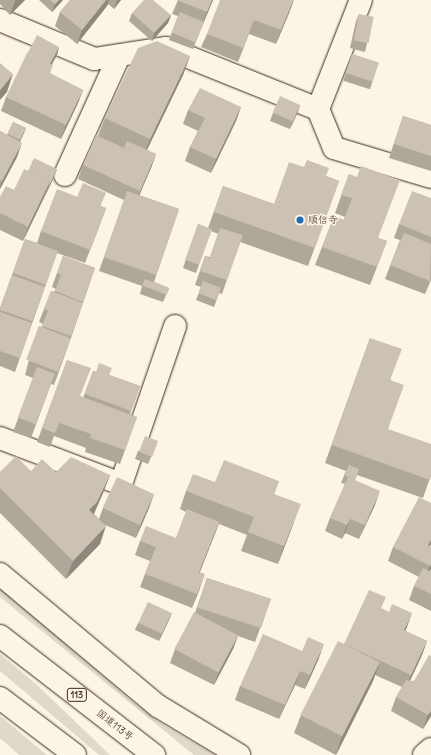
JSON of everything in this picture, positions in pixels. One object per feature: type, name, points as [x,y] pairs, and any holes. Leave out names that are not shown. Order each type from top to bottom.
[{"type":"main road","points":[[361,0],[318,110],[334,148],[431,177]]},
{"type":"main road","points":[[0,20],[94,59],[166,48],[318,110]]},
{"type":"main road","points":[[65,175],[119,56]]},
{"type":"main road","points":[[0,438],[121,484],[175,326]]},
{"type":"main road","points":[[0,574],[158,706],[239,755]]},
{"type":"main road","name":"国道113号","points":[[0,636],[154,755]]},
{"type":"main road","points":[[0,698],[75,755]]},
{"type":"main road","points":[[424,755],[431,749]]},
{"type":"shaded area","points":[[0,588],[138,706],[164,725],[215,755],[194,755],[0,597]]},
{"type":"shaded area","points":[[0,654],[36,684],[110,755],[99,755],[0,671]]},
{"type":"shaded area","points":[[0,716],[47,755],[19,755],[0,738]]},
{"type":"building","points":[[50,0],[59,0],[55,4]]},
{"type":"building","points":[[70,0],[106,0],[82,30],[60,12]]},
{"type":"building","points":[[144,0],[153,0],[171,15],[154,33],[132,13]]},
{"type":"building","points":[[177,0],[212,0],[207,12]]},
{"type":"building","points":[[220,0],[293,0],[281,30],[254,20],[243,48],[207,34]]},
{"type":"building","points":[[180,12],[204,22],[195,42],[171,32]]},
{"type":"building","points":[[359,14],[374,17],[369,43],[354,41]]},
{"type":"building","points":[[37,35],[59,47],[50,64],[27,53]]},
{"type":"building","points":[[157,41],[190,56],[150,139],[105,118],[138,48]]},
{"type":"building","points":[[27,53],[53,65],[50,73],[83,90],[66,125],[6,97]]},
{"type":"building","points":[[352,54],[379,63],[372,82],[346,73]]},
{"type":"building","points":[[0,63],[13,74],[0,90]]},
{"type":"building","points":[[200,88],[241,107],[216,159],[190,147],[205,118],[188,110]]},
{"type":"building","points":[[280,96],[300,105],[293,121],[273,112]]},
{"type":"building","points":[[403,116],[431,125],[431,156],[394,144]]},
{"type":"building","points":[[13,122],[26,128],[20,140],[8,134]]},
{"type":"building","points":[[0,131],[22,143],[2,181],[0,180]]},
{"type":"building","points":[[96,135],[124,148],[127,141],[156,154],[140,191],[83,165]]},
{"type":"building","points":[[34,158],[57,169],[49,186],[50,181],[28,171]]},
{"type":"building","points":[[307,160],[329,168],[326,176],[339,181],[315,248],[214,212],[223,186],[274,204],[289,162],[304,167]]},
{"type":"building","points":[[361,166],[400,180],[378,238],[387,241],[377,267],[322,247],[334,216],[344,220],[352,198],[341,195],[349,174],[357,177]]},
{"type":"building","points":[[24,169],[50,181],[28,227],[0,213],[0,197],[6,186],[14,190]]},
{"type":"building","points":[[83,183],[106,193],[100,207],[77,197]]},
{"type":"building","points":[[57,189],[106,208],[90,250],[41,231]]},
{"type":"building","points":[[127,191],[179,209],[156,275],[104,257]]},
{"type":"building","points":[[412,191],[431,198],[431,237],[399,224]]},
{"type":"building","points":[[198,224],[212,229],[199,265],[185,260]]},
{"type":"building","points":[[220,228],[243,235],[227,280],[200,271],[205,256],[210,258]]},
{"type":"building","points":[[404,233],[431,244],[430,281],[390,265]]},
{"type":"building","points":[[25,239],[58,251],[46,285],[13,273]]},
{"type":"building","points":[[63,256],[95,268],[83,302],[55,291],[61,275],[57,273]]},
{"type":"building","points":[[12,275],[45,287],[32,321],[0,310]]},
{"type":"building","points":[[145,279],[169,288],[167,295],[142,286]]},
{"type":"building","points":[[203,281],[221,288],[216,300],[198,293]]},
{"type":"building","points":[[51,291],[83,303],[71,336],[42,326],[48,310],[44,309]]},
{"type":"building","points":[[0,312],[32,323],[20,358],[0,351]]},
{"type":"building","points":[[39,326],[71,338],[58,372],[26,360]]},
{"type":"building","points":[[370,338],[402,349],[390,380],[404,385],[388,429],[431,444],[430,480],[332,445]]},
{"type":"building","points":[[67,360],[91,368],[80,396],[137,417],[125,450],[90,438],[91,434],[59,423],[55,433],[42,428]]},
{"type":"building","points":[[99,363],[112,368],[109,375],[140,386],[131,411],[85,394],[93,371],[96,372]]},
{"type":"building","points":[[37,367],[55,374],[35,424],[18,417]]},
{"type":"building","points":[[145,436],[158,441],[152,457],[139,452]]},
{"type":"building","points":[[16,456],[31,471],[42,459],[56,472],[71,457],[110,475],[97,502],[89,510],[106,526],[73,561],[0,488],[0,472]]},
{"type":"building","points":[[224,460],[279,481],[274,494],[301,504],[284,546],[248,532],[254,517],[186,491],[193,474],[215,482]]},
{"type":"building","points":[[349,465],[359,469],[355,480],[344,475]]},
{"type":"building","points":[[117,477],[154,494],[140,525],[103,508]]},
{"type":"building","points":[[348,477],[380,491],[365,525],[350,519],[347,525],[330,518]]},
{"type":"building","points":[[419,497],[431,503],[431,540],[428,545],[431,547],[430,566],[393,547]]},
{"type":"building","points":[[187,509],[219,522],[199,572],[205,574],[197,594],[145,574],[156,547],[140,541],[146,526],[176,538]]},
{"type":"building","points":[[423,568],[431,572],[431,594],[414,586]]},
{"type":"building","points":[[207,578],[271,599],[261,628],[197,607]]},
{"type":"building","points":[[369,590],[386,597],[381,608],[389,612],[392,604],[412,613],[404,630],[427,641],[411,675],[344,644]]},
{"type":"building","points":[[148,602],[172,613],[162,634],[138,623]]},
{"type":"building","points":[[194,612],[238,635],[218,673],[174,649]]},
{"type":"building","points":[[263,634],[302,651],[308,637],[324,644],[310,675],[300,671],[285,705],[240,686]]},
{"type":"building","points":[[338,641],[380,662],[342,736],[300,715]]},
{"type":"building","points":[[429,655],[431,656],[431,711],[428,715],[396,697],[406,680],[414,681]]},
{"type":"place","name":"順信寺","points":[[300,220]]}]
